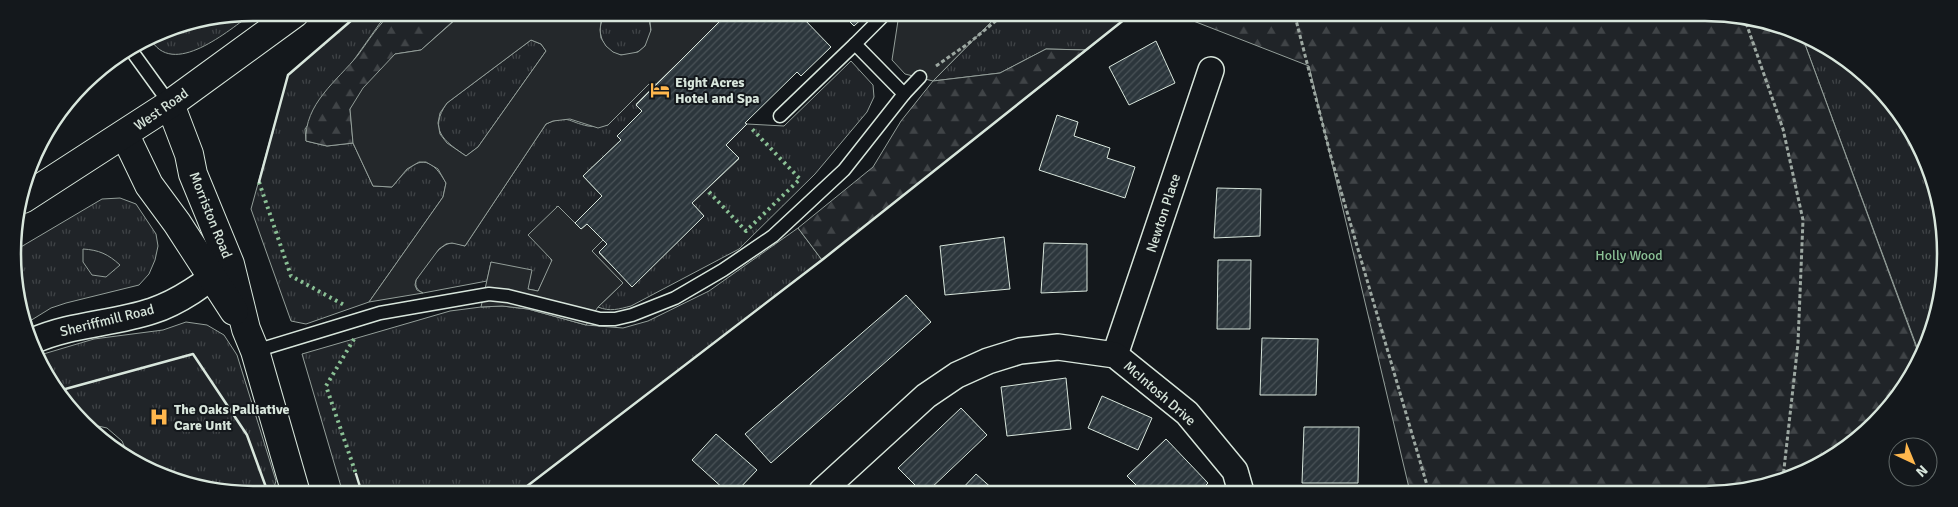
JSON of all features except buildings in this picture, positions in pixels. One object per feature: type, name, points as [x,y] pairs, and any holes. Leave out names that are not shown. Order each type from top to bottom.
[{"type":"main road","name":"West Road","points":[[28,196],[125,135],[284,21]]},
{"type":"main road","name":"Morriston Road","points":[[170,104],[189,154],[193,174],[222,271],[250,340],[294,486]]},
{"type":"main road","name":"Morriston Road","points":[[125,135],[149,185],[177,223],[222,271]]},
{"type":"street","name":"Newton Place","points":[[1115,355],[1211,70]]},
{"type":"street","name":"Sheriffmill Road","points":[[38,339],[71,327],[106,322],[153,311],[172,302],[222,271]]},
{"type":"street","name":"McIntosh Drive","points":[[827,486],[926,396],[956,375],[988,361],[1020,351],[1058,347],[1115,355],[1187,413],[1235,471],[1240,486]]},
{"type":"lane","points":[[780,116],[878,21]]},
{"type":"lane","points":[[855,44],[904,94]]},
{"type":"lane","points":[[134,54],[170,104]]},
{"type":"lane","points":[[250,340],[380,313],[489,294],[508,296],[600,319],[624,317],[650,309],[700,285],[773,236],[844,170],[904,94],[920,77]]},
{"type":"path","points":[[920,77],[969,43],[996,21]]},
{"type":"path","points":[[1296,21],[1331,157],[1427,486]]},
{"type":"path","points":[[1747,25],[1783,129],[1803,220],[1798,343],[1784,471]]},
{"type":"green space","points":[[351,21],[382,21],[305,129],[306,141],[327,146],[353,143],[373,186],[392,187],[412,166],[425,162],[432,165],[439,172],[446,183],[443,197],[369,302],[306,324],[291,321],[251,209],[288,75]]},
{"type":"green space","points":[[384,21],[453,21],[421,50],[395,54],[350,109],[353,143],[327,146],[306,141],[310,116],[316,104],[358,55]]},
{"type":"green space","points":[[648,21],[650,28],[649,39],[643,48],[635,53],[625,55],[615,53],[606,47],[601,36],[601,22]]},
{"type":"green space","points":[[992,21],[1123,21],[1087,50],[1046,49],[1000,73],[933,81]]},
{"type":"green space","name":"Holly Wood","points":[[1193,21],[1705,21],[1735,23],[1765,29],[1805,44],[1917,348],[1913,356],[1889,395],[1869,418],[1846,438],[1807,462],[1765,478],[1735,484],[1705,486],[1409,486],[1309,66]]},
{"type":"green space","points":[[241,22],[201,48],[186,53],[172,54],[160,50],[155,43],[193,29]]},
{"type":"green space","points":[[531,40],[541,44],[546,51],[478,147],[466,156],[445,140],[441,134],[439,121],[441,112],[447,103]]},
{"type":"green space","points":[[1805,44],[1834,60],[1869,89],[1898,124],[1919,165],[1929,193],[1935,223],[1937,254],[1935,284],[1929,314],[1917,347]]},
{"type":"green space","points":[[1046,49],[1087,50],[822,260],[798,228],[873,167],[901,121],[933,81],[1000,73]]},
{"type":"green space","points":[[851,61],[873,85],[874,97],[867,112],[815,174],[739,249],[631,306],[611,310],[598,307],[623,283],[591,251],[603,240],[607,244],[599,253],[632,286],[704,216],[692,203],[739,159],[726,145],[747,124],[784,126]]},
{"type":"green space","points":[[649,84],[656,84],[636,104],[642,111],[621,140],[583,176],[602,196],[575,223],[557,206],[550,257],[552,262],[538,291],[528,289],[491,262],[487,281],[423,293],[418,289],[416,280],[442,247],[454,243],[465,246],[546,124],[564,119],[588,126],[608,125]]},
{"type":"green space","points":[[120,198],[136,204],[156,234],[158,246],[149,274],[139,285],[66,303],[51,308],[31,320],[23,284],[21,247],[102,199]]},
{"type":"green space","points":[[798,228],[822,260],[527,486],[341,486],[302,354],[450,311],[481,307],[502,306],[528,309],[586,325],[623,328],[648,321],[709,291]]},
{"type":"green space","points":[[83,249],[103,253],[120,265],[106,277],[92,275],[83,262]]},
{"type":"green space","name":"The Oaks Palliative Care Unit","points":[[186,322],[207,325],[224,335],[237,355],[276,481],[274,486],[223,484],[193,478],[137,455],[125,448],[122,441],[107,428],[98,426],[89,418],[60,383],[44,354],[94,339],[163,330]]},
{"type":"shaded area","points":[[454,21],[602,21],[601,38],[613,52],[621,55],[638,52],[645,46],[651,30],[650,21],[722,21],[656,84],[649,84],[608,125],[598,128],[570,119],[553,121],[546,124],[465,246],[452,243],[446,244],[439,249],[416,280],[417,290],[423,293],[369,302],[443,197],[446,183],[438,169],[426,162],[419,162],[407,169],[392,187],[373,186],[353,143],[350,109],[363,88],[395,54],[421,50]],"holes":[[[531,40],[541,44],[546,51],[478,147],[466,156],[447,143],[440,134],[438,123],[440,113],[447,103]]]},
{"type":"shaded area","points":[[898,21],[992,21],[933,81],[905,74],[892,60]]},
{"type":"shaded area","points":[[558,206],[581,229],[587,224],[603,240],[592,251],[623,283],[598,307],[586,325],[528,309],[502,306],[481,307],[491,262],[532,270],[528,289],[538,291],[552,260],[528,235]]},
{"type":"hedge","points":[[709,192],[746,231],[800,179],[752,129]]},
{"type":"hedge","points":[[259,182],[291,276],[346,306]]},
{"type":"hedge","points":[[354,339],[326,386],[356,474]]},
{"type":"wall","points":[[259,182],[288,75],[351,21]]},
{"type":"wall","points":[[527,486],[822,260],[1122,21]]},
{"type":"wall","points":[[65,389],[193,354],[247,435],[266,486]]},
{"type":"wall","points":[[356,474],[360,486]]},
{"type":"place","name":"Eight Acres Hotel and Spa","points":[[660,90]]},
{"type":"place","name":"The Oaks Palliative Care Unit","points":[[159,417]]}]
